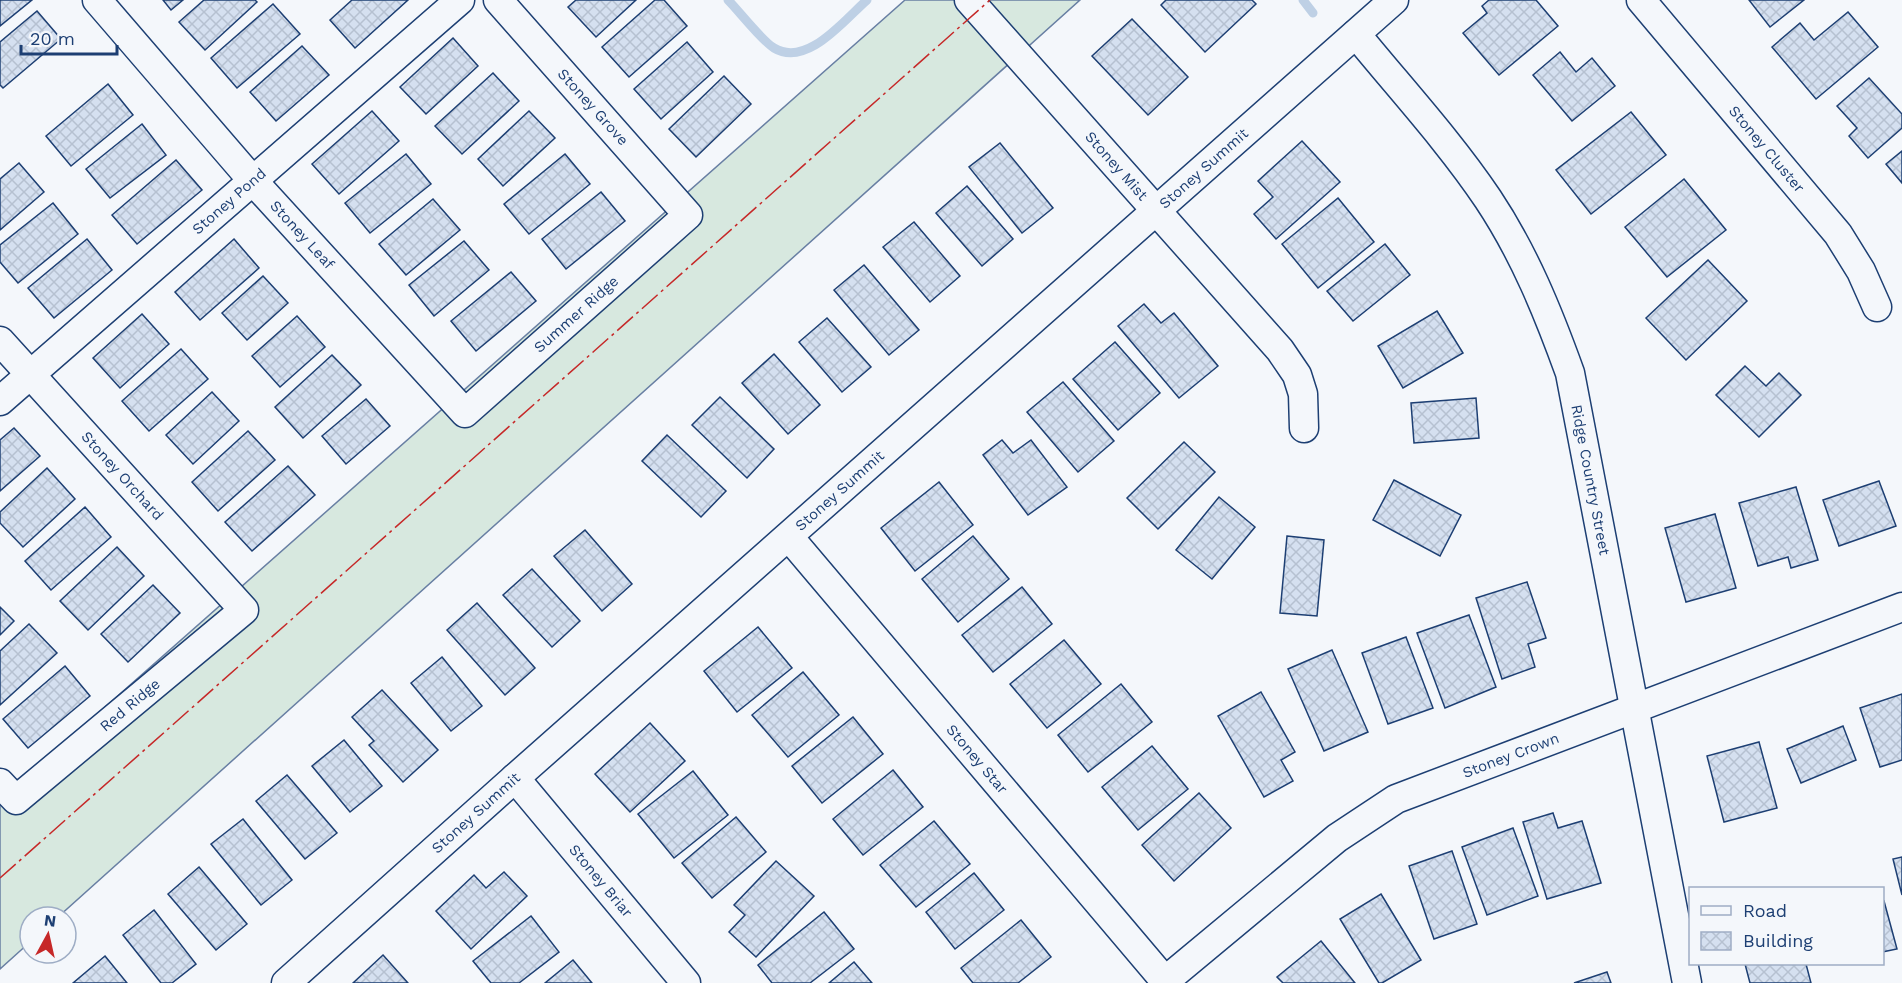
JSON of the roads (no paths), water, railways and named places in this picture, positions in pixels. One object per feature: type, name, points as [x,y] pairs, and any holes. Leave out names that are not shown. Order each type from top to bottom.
[{"type":"street","name":"Stoney Leaf","points":[[97,0],[253,181],[465,413]]},
{"type":"street","name":"Stoney Pond","points":[[0,401],[460,0]]},
{"type":"street","name":"Stoney Grove","points":[[498,0],[688,215]]},
{"type":"street","name":"Stoney Mist","points":[[969,0],[1281,350],[1297,375],[1303,394],[1304,428]]},
{"type":"street","name":"Stoney Summit","points":[[286,983],[1394,0]]},
{"type":"street","name":"Stoney Cluster","points":[[1641,0],[1838,234],[1861,271],[1878,307]]},
{"type":"street","name":"Ridge Country Street","points":[[1356,34],[1451,149],[1488,199],[1520,252],[1546,307],[1570,373],[1687,983]]},
{"type":"street","name":"Summer Ridge","points":[[465,413],[688,215]]},
{"type":"street","name":"Stoney Orchard","points":[[0,341],[244,610]]},
{"type":"street","name":"Stoney Star","points":[[789,537],[1165,981]]},
{"type":"street","name":"Stoney Crown","points":[[1165,981],[1337,838],[1396,799],[1902,607]]},
{"type":"street","name":"Red Ridge","points":[[8,792],[244,610]]},
{"type":"street","name":"Stoney Briar","points":[[515,778],[686,983]]},
{"type":"waterway","points":[[728,0],[769,44],[787,52],[799,52],[812,47],[836,29],[867,0]]},
{"type":"waterway","points":[[1303,0],[1313,13]]}]
